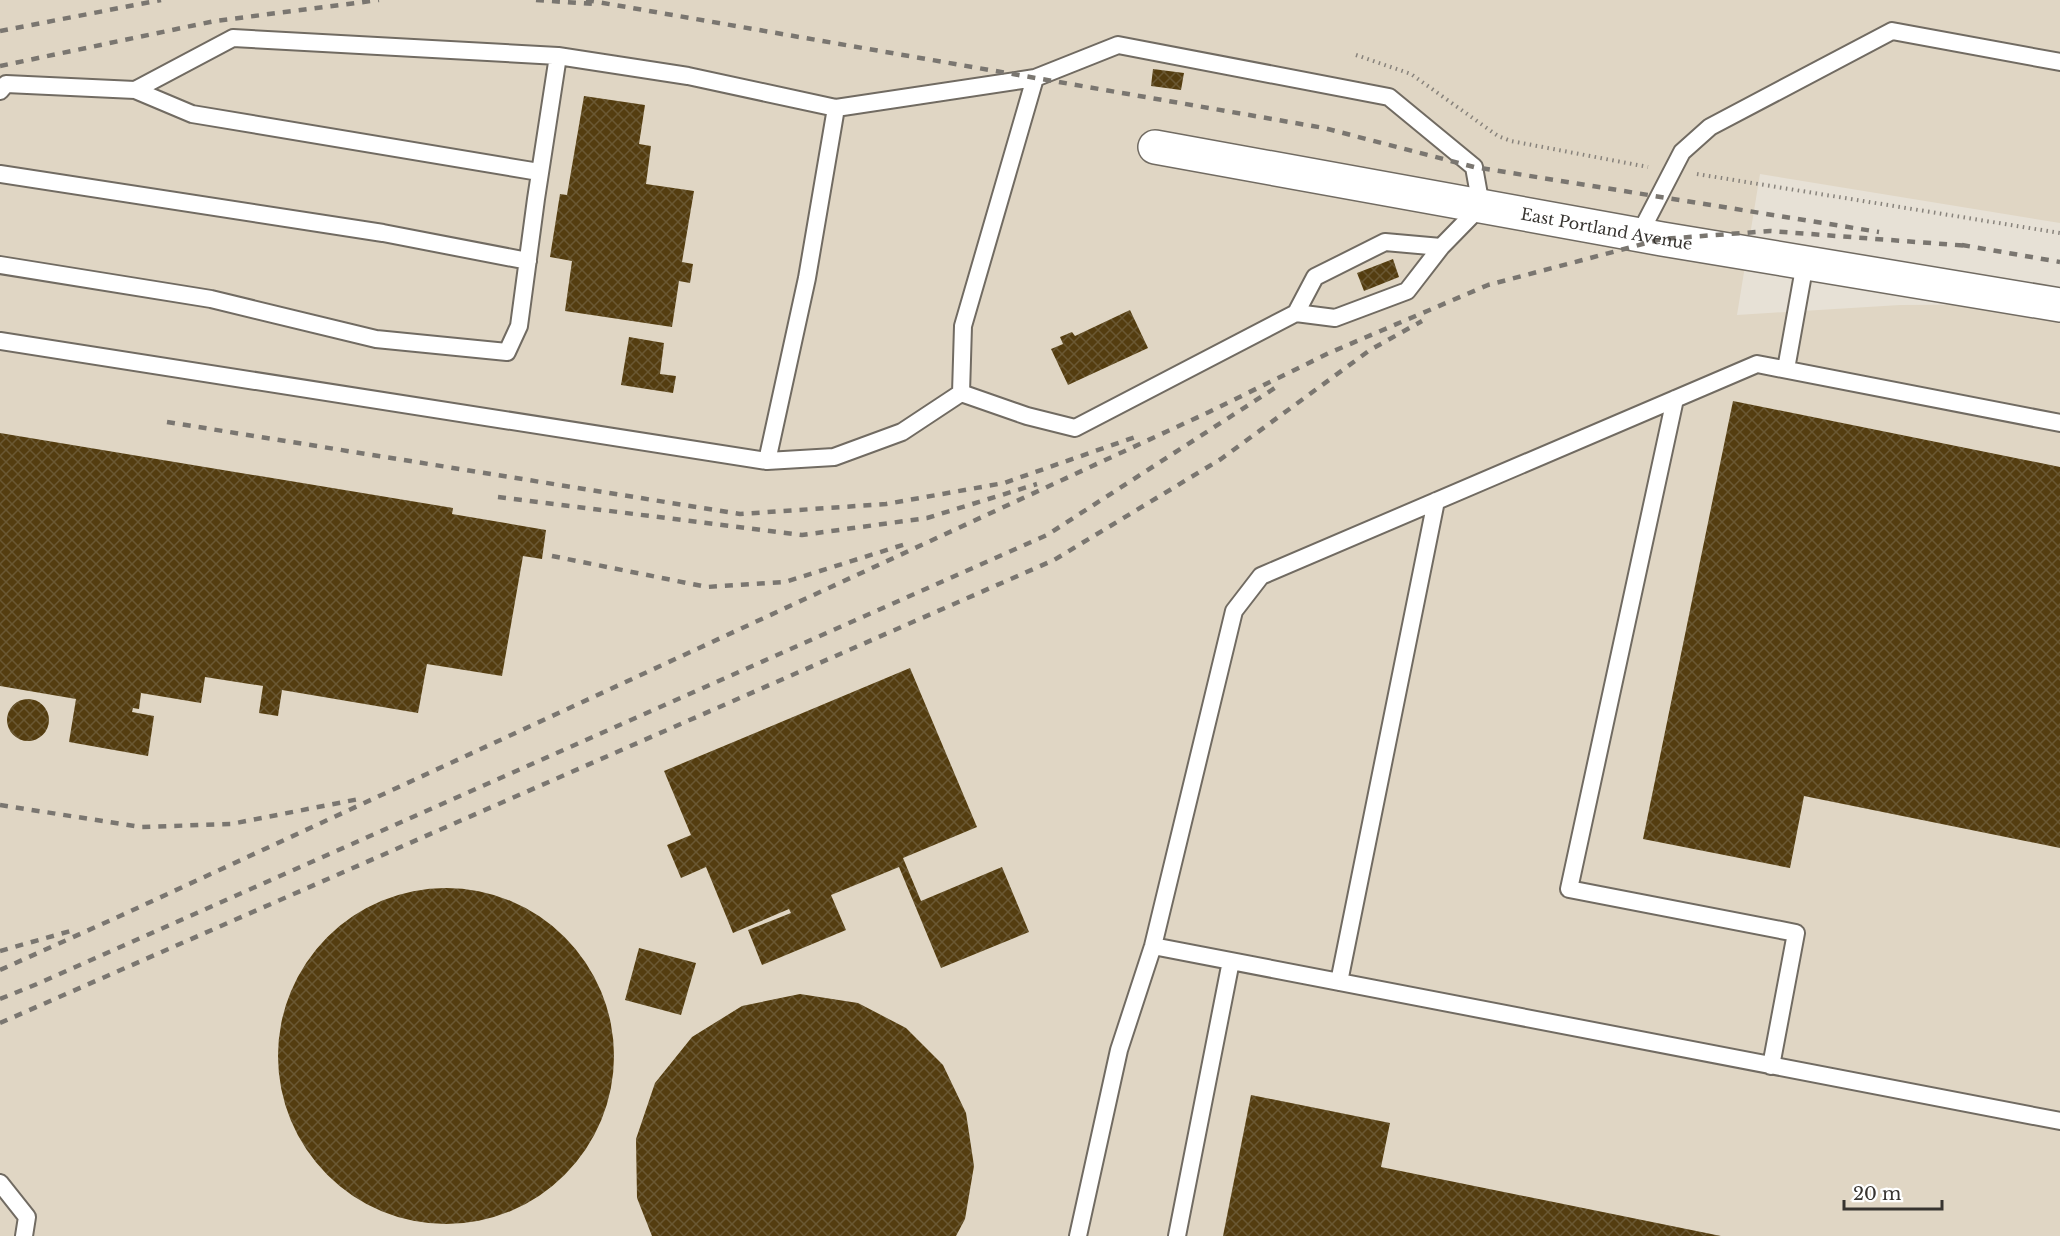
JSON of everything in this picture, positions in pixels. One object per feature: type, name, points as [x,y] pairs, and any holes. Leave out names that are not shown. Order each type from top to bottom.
[{"type":"street","name":"East Portland Avenue","points":[[1155,147],[1639,235],[2060,305]]},
{"type":"lane","points":[[1639,235],[1682,152],[1710,127],[1892,31],[2060,62]]},
{"type":"lane","points":[[135,90],[233,38],[558,56],[688,76],[836,108],[1035,78],[1118,45],[1389,97],[1474,167],[1481,206],[1441,247],[1407,291],[1335,318],[1296,313]]},
{"type":"lane","points":[[0,265],[211,299],[376,339],[507,352],[519,326],[539,172],[558,56]]},
{"type":"lane","points":[[961,393],[963,326],[1035,78]]},
{"type":"lane","points":[[0,91],[6,84],[135,90],[192,114],[539,172]]},
{"type":"lane","points":[[767,460],[807,278],[836,108]]},
{"type":"lane","points":[[0,174],[383,233],[528,261]]},
{"type":"lane","points":[[961,393],[1026,416],[1075,428],[1296,313],[1315,277],[1385,242],[1441,247]]},
{"type":"lane","points":[[1786,369],[1805,263]]},
{"type":"lane","points":[[0,341],[767,460],[834,457],[902,432],[961,393]]},
{"type":"lane","points":[[1078,1236],[1119,1050],[1153,946],[1234,611],[1261,576],[1757,364],[2060,423]]},
{"type":"lane","points":[[1676,399],[1569,888],[1796,933],[1771,1066]]},
{"type":"lane","points":[[1339,982],[1436,501]]},
{"type":"lane","points":[[1153,946],[2060,1121]]},
{"type":"lane","points":[[1177,1236],[1231,961]]},
{"type":"lane","points":[[0,1183],[27,1217],[24,1236]]},
{"type":"path","points":[[1356,55],[1411,74],[1498,136],[1511,141],[1626,164]]},
{"type":"path","points":[[1738,180],[2060,233]]},
{"type":"shaded area","points":[[0,0],[2060,0],[2060,223],[1760,174],[1737,315],[1900,305],[2060,304],[2060,1236],[0,1236]]},
{"type":"building","points":[[1153,69],[1184,73],[1181,90],[1151,86]]},
{"type":"building","points":[[584,96],[645,105],[639,144],[651,146],[646,184],[694,191],[682,262],[693,264],[690,283],[679,281],[672,327],[565,311],[572,261],[550,257],[560,194],[567,195]]},
{"type":"building","points":[[1393,259],[1399,277],[1364,291],[1357,273]]},
{"type":"building","points":[[1130,310],[1148,348],[1068,385],[1051,349],[1063,344],[1060,337],[1072,332],[1075,336]]},
{"type":"building","points":[[629,337],[664,343],[660,374],[676,376],[673,393],[621,385]]},
{"type":"building","points":[[1733,401],[2060,467],[2060,848],[1804,796],[1790,868],[1643,839]]},
{"type":"building","points":[[0,433],[453,508],[452,514],[546,530],[542,559],[523,556],[502,676],[427,664],[418,713],[282,690],[278,716],[259,713],[263,686],[205,677],[201,703],[141,693],[139,709],[133,708],[132,712],[154,716],[148,756],[69,742],[76,699],[0,686]]},
{"type":"building","points":[[910,668],[977,827],[903,858],[921,901],[1002,867],[1029,932],[941,968],[899,867],[831,895],[846,930],[762,965],[748,930],[791,913],[789,909],[733,933],[706,867],[681,878],[667,845],[691,835],[664,771]]},
{"type":"building","points":[[28,699],[36,700],[43,705],[48,712],[48,728],[43,735],[36,740],[28,741],[20,740],[13,735],[8,728],[7,720],[8,712],[13,705],[20,700]]},
{"type":"building","points":[[429,888],[463,888],[495,895],[525,907],[553,926],[576,949],[586,962],[602,992],[614,1039],[611,1089],[595,1135],[576,1163],[553,1186],[525,1205],[495,1217],[463,1224],[429,1224],[397,1217],[367,1205],[339,1186],[316,1163],[297,1135],[285,1105],[278,1073],[278,1039],[285,1007],[297,977],[316,949],[339,926],[367,907],[397,895]]},
{"type":"building","points":[[639,948],[696,963],[681,1015],[625,1000]]},
{"type":"building","points":[[800,994],[858,1003],[906,1028],[943,1065],[966,1113],[974,1166],[965,1219],[956,1236],[652,1236],[637,1198],[636,1139],[655,1083],[692,1037],[742,1006]]},
{"type":"building","points":[[1251,1095],[1390,1123],[1381,1167],[1721,1236],[1223,1236]]},
{"type":"railway","points":[[0,31],[161,0]]},
{"type":"railway","points":[[0,66],[215,21],[379,0]]},
{"type":"railway","points":[[536,0],[594,4]]},
{"type":"railway","points":[[586,0],[1324,128],[1474,167],[1879,232]]},
{"type":"railway","points":[[0,970],[1209,412],[1329,353],[1488,285],[1662,239],[1770,231],[1970,246]]},
{"type":"railway","points":[[1962,245],[2060,262]]},
{"type":"railway","points":[[0,1023],[1054,560],[1221,459],[1370,350],[1422,321]]},
{"type":"railway","points":[[0,999],[1047,535],[1281,384]]},
{"type":"railway","points":[[167,422],[740,514],[886,504],[1004,483],[1138,436]]},
{"type":"railway","points":[[498,497],[802,535],[927,518],[1037,484]]},
{"type":"railway","points":[[552,556],[707,587],[785,582],[909,543]]},
{"type":"railway","points":[[0,805],[141,827],[231,824],[359,799]]},
{"type":"railway","points":[[0,951],[74,930]]}]
